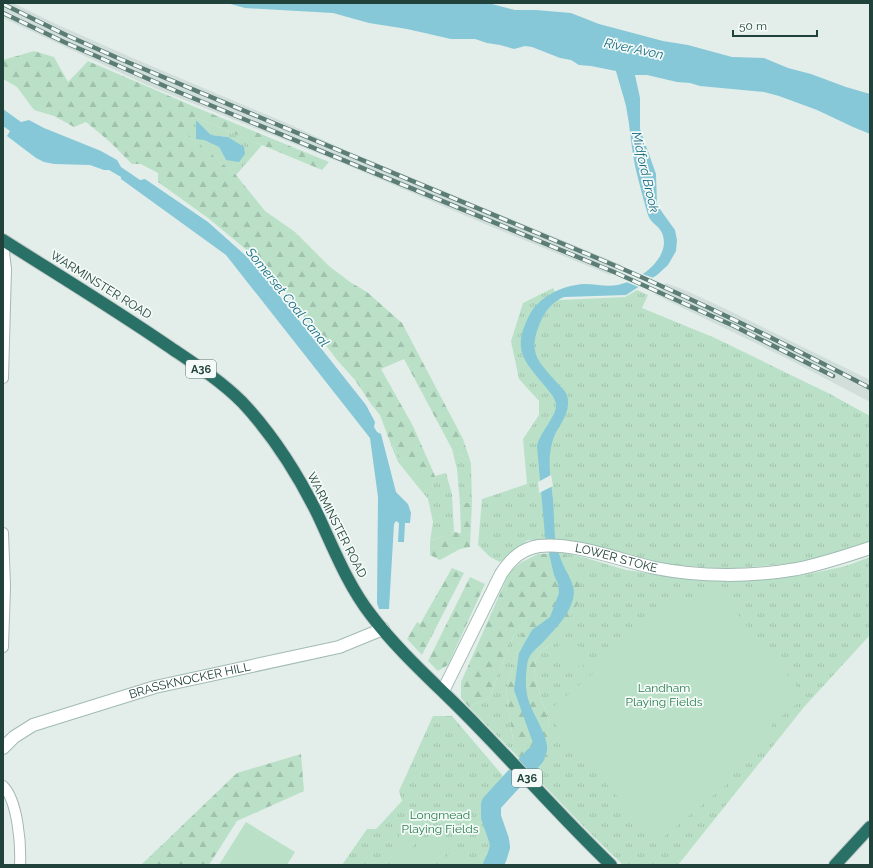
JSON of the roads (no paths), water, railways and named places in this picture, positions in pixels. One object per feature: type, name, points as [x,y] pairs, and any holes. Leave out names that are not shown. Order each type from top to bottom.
[{"type":"highway","name":"WARMINSTER ROAD","points":[[3,240],[148,332],[201,369],[230,391],[241,402],[264,429],[293,470],[315,510],[347,577],[370,614],[394,642],[611,865]]},
{"type":"highway","points":[[836,865],[870,827]]},
{"type":"main road","name":"LOWER STOKE","points":[[443,691],[501,574],[521,551],[529,548],[559,546],[579,549],[656,568],[701,574],[747,574],[797,569],[826,562],[870,548]]},
{"type":"main road","name":"BRASSKNOCKER HILL","points":[[3,748],[14,737],[33,725],[155,687],[339,647],[383,629]]},
{"type":"street","points":[[3,244],[6,270],[3,378]]},
{"type":"street","points":[[3,533],[5,586],[3,647]]},
{"type":"street","points":[[3,786],[7,790],[16,815],[21,846],[20,865]]},
{"type":"water","name":"River Avon","points":[[227,3],[488,3],[515,10],[571,13],[599,24],[663,41],[688,45],[732,57],[764,58],[788,68],[811,74],[870,94],[870,134],[817,110],[764,92],[700,86],[647,75],[635,75],[640,98],[640,129],[656,174],[657,204],[675,230],[677,240],[676,251],[668,265],[657,275],[626,295],[564,297],[560,299],[552,304],[547,311],[536,334],[535,350],[537,357],[545,370],[565,392],[568,399],[566,413],[552,443],[550,479],[555,537],[560,557],[573,585],[574,593],[570,607],[564,617],[529,657],[526,670],[527,692],[531,707],[544,735],[547,751],[544,757],[526,777],[518,769],[528,758],[533,743],[514,690],[519,653],[532,630],[550,617],[559,593],[545,536],[537,446],[553,415],[556,404],[555,399],[524,357],[521,349],[521,339],[533,309],[538,303],[552,293],[576,285],[584,284],[609,286],[632,280],[640,276],[654,265],[659,258],[664,243],[662,233],[650,219],[644,203],[635,166],[626,106],[616,71],[579,65],[571,60],[560,58],[532,47],[525,46],[514,49],[475,39],[451,39],[407,29],[369,23],[333,13],[245,8]]},
{"type":"water","points":[[3,109],[21,122],[29,120],[44,128],[101,151],[117,160],[121,167],[140,180],[145,179],[208,222],[245,255],[259,270],[366,405],[375,422],[374,427],[377,432],[381,434],[396,492],[408,504],[411,513],[410,523],[405,523],[404,542],[398,542],[399,523],[396,521],[394,524],[389,609],[379,609],[377,603],[378,497],[370,438],[226,255],[121,179],[121,177],[109,170],[104,170],[90,165],[54,164],[44,162],[36,158],[7,136],[10,131],[3,126]]},
{"type":"water","points":[[196,121],[211,135],[228,137],[244,147],[245,154],[239,162],[226,160],[219,147],[204,140],[196,139]]},
{"type":"waterway","name":"Midford Brook","points":[[493,865],[500,847],[491,817],[491,804],[535,756]]},
{"type":"railway","points":[[3,4],[66,35],[120,59],[666,288],[735,320],[870,388]]},
{"type":"railway","points":[[3,13],[64,42],[176,91],[614,272],[734,326],[833,376]]},
{"type":"water label","name":"Somerset Coal Canal","points":[[288,297]]},
{"type":"park label","name":"Landham Playing Fields","points":[[664,695]]},
{"type":"park label","name":"Longmead Playing Fields","points":[[440,822]]}]
